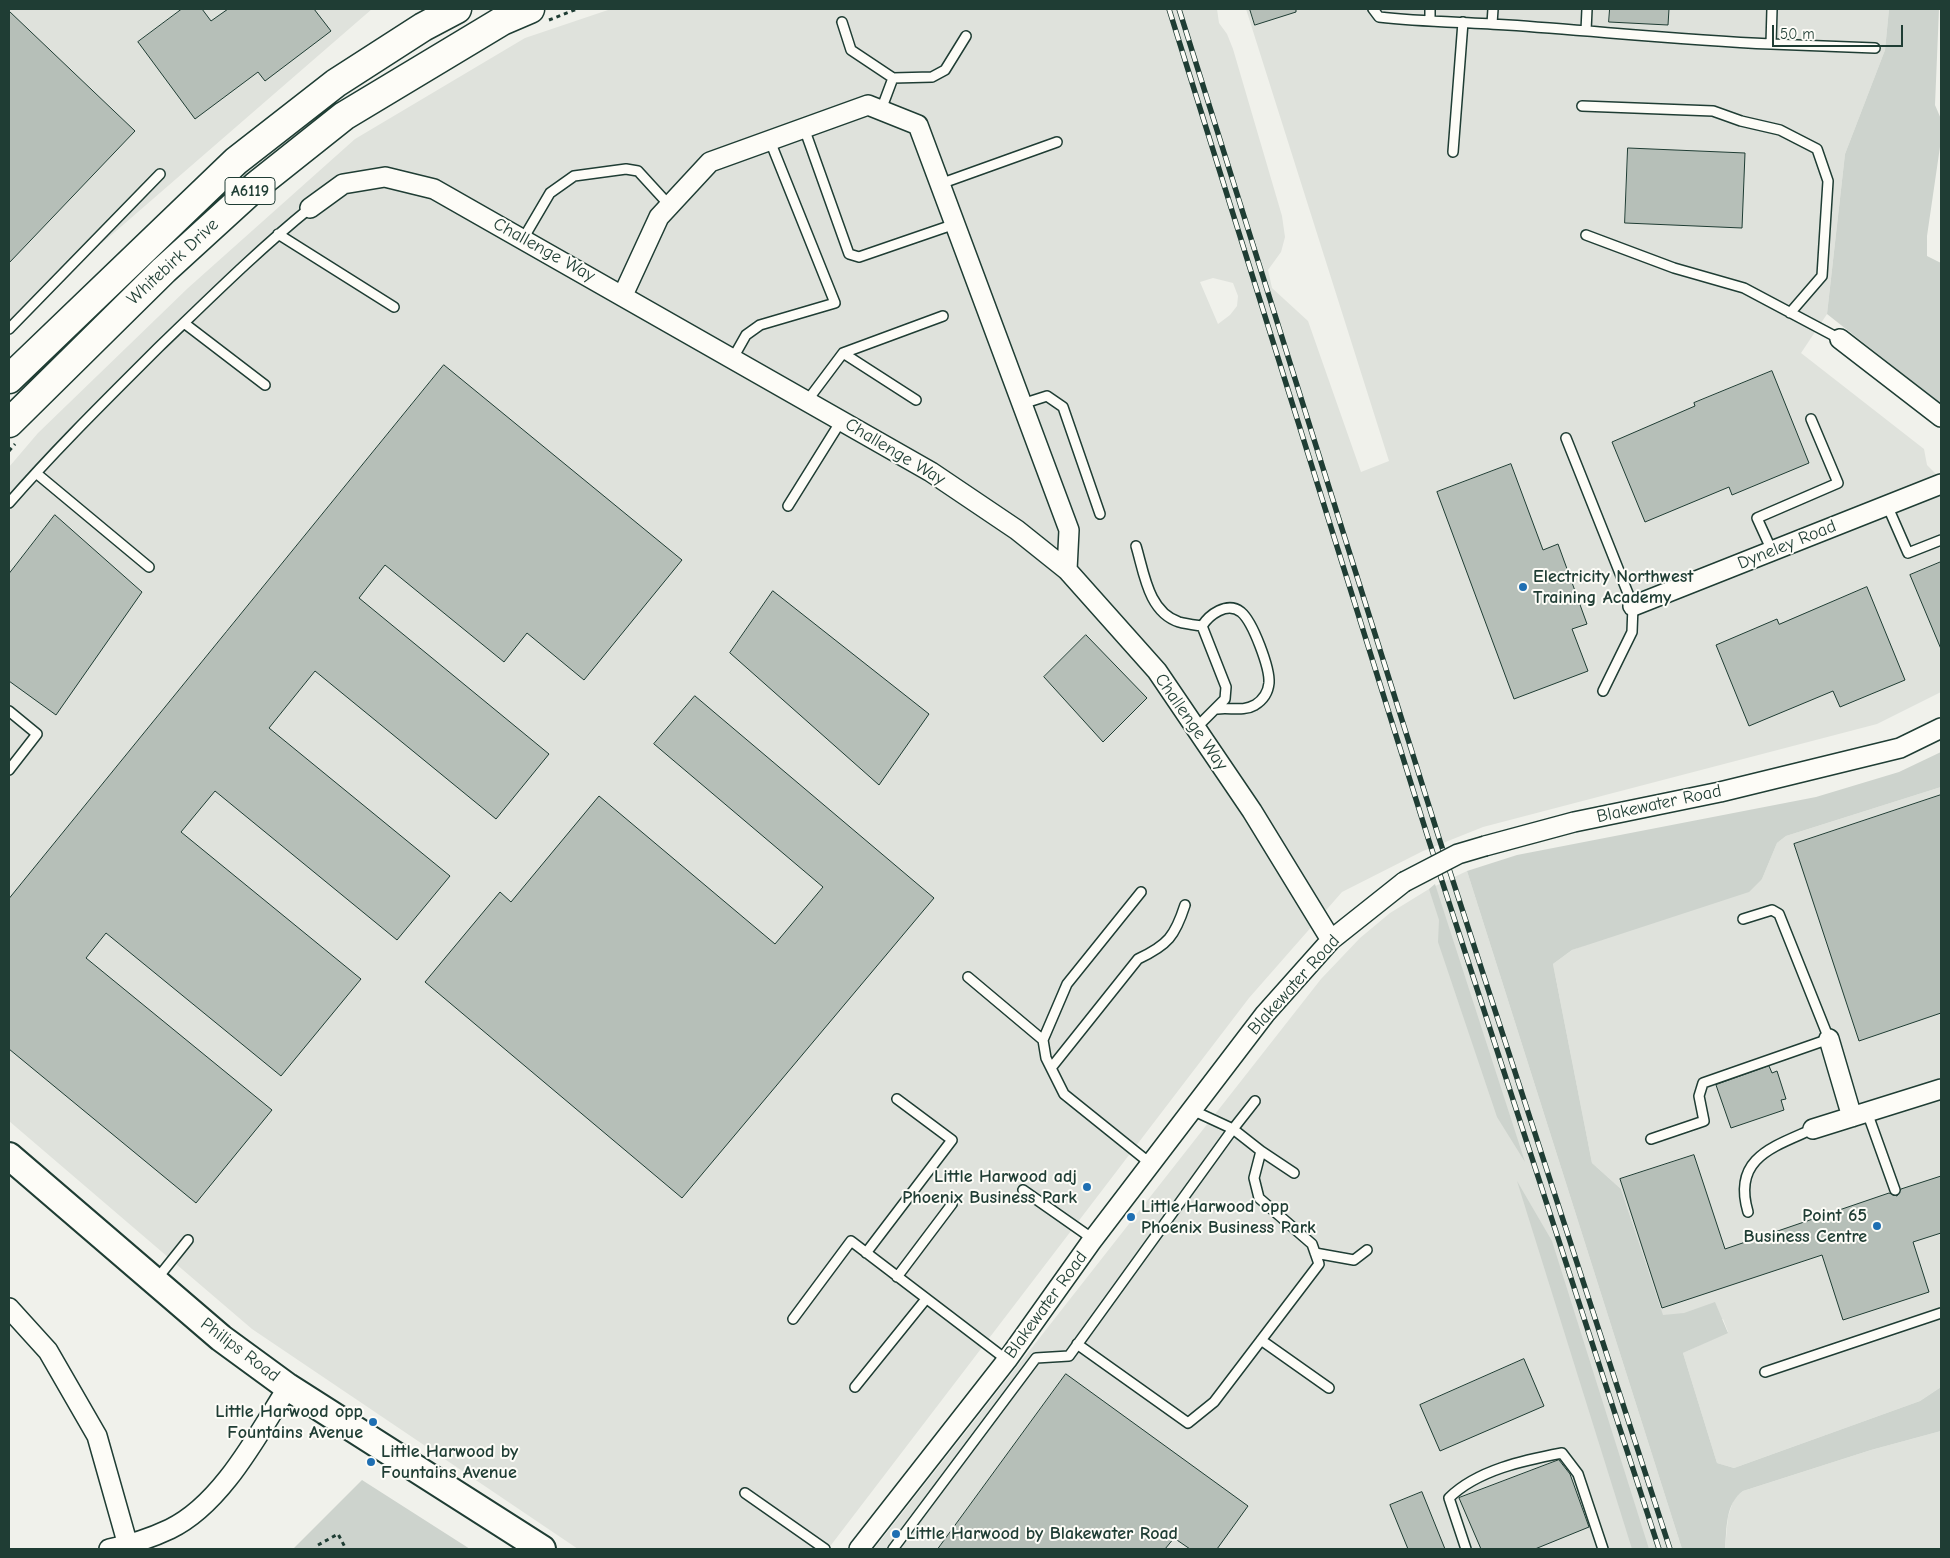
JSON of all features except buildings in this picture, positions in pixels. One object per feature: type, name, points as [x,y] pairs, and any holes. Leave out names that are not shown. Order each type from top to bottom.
[{"type":"highway","name":"Whitebirk Drive","points":[[9,379],[236,161],[336,83],[423,28],[457,9]]},
{"type":"highway","name":"Whitebirk Drive","points":[[12,432],[164,270],[278,168],[344,116],[502,21],[536,16]]},
{"type":"street","points":[[623,295],[659,217],[710,162],[868,104],[918,125],[1069,530],[1066,570]]},
{"type":"street","name":"Challenge Way","points":[[310,208],[344,184],[385,178],[434,189],[931,472],[1017,530],[1066,570],[1157,671],[1252,811],[1331,940]]},
{"type":"street","points":[[1840,339],[1941,417]]},
{"type":"street","name":"Dyneley Road","points":[[1633,606],[1941,484]]},
{"type":"street","name":"Blakewater Road","points":[[858,1549],[1007,1360],[1094,1239],[1265,1014],[1331,940],[1404,882],[1458,854],[1485,846],[1574,822],[1720,792],[1900,748],[1941,728]]},
{"type":"street","points":[[1829,1039],[1860,1114]]},
{"type":"street","points":[[1813,1128],[1941,1089]]},
{"type":"street","name":"Philips Road","points":[[9,1156],[221,1338],[288,1387],[542,1549]]},
{"type":"street","points":[[9,1308],[48,1351],[97,1436],[122,1548],[171,1529],[207,1501],[239,1463],[288,1387]]},
{"type":"lane","points":[[1373,9],[1379,18],[1463,22],[1770,44],[1875,48]]},
{"type":"lane","points":[[1430,9],[1430,21]]},
{"type":"lane","points":[[1492,9],[1492,24]]},
{"type":"lane","points":[[1586,31],[1587,9]]},
{"type":"lane","points":[[1770,44],[1772,9]]},
{"type":"lane","points":[[842,22],[851,50],[892,78],[932,77],[945,70],[966,36]]},
{"type":"lane","points":[[1453,152],[1463,22]]},
{"type":"lane","points":[[881,110],[892,78]]},
{"type":"lane","points":[[1582,106],[1713,110],[1741,121],[1780,130],[1817,149],[1828,181],[1822,276],[1790,313]]},
{"type":"lane","points":[[804,128],[849,254],[859,258],[955,224]]},
{"type":"lane","points":[[733,358],[746,335],[760,325],[835,303],[770,141]]},
{"type":"lane","points":[[940,184],[1057,142]]},
{"type":"lane","points":[[523,239],[550,193],[574,176],[626,168],[638,171],[650,181],[670,206]]},
{"type":"lane","points":[[9,329],[160,174]]},
{"type":"lane","points":[[9,503],[111,395],[184,323],[278,234],[310,208]]},
{"type":"lane","points":[[278,234],[394,307]]},
{"type":"lane","points":[[1586,235],[1674,268],[1744,288],[1840,339]]},
{"type":"lane","points":[[807,401],[843,352],[943,316]]},
{"type":"lane","points":[[184,323],[265,385]]},
{"type":"lane","points":[[843,352],[916,400]]},
{"type":"lane","points":[[1022,404],[1047,396],[1063,407],[1100,514]]},
{"type":"lane","points":[[1772,551],[1757,518],[1838,483],[1811,419]]},
{"type":"lane","points":[[788,506],[841,421]]},
{"type":"lane","points":[[1566,438],[1633,606],[1632,632],[1603,691]]},
{"type":"lane","points":[[36,473],[149,567]]},
{"type":"lane","points":[[1887,505],[1908,553],[1941,540]]},
{"type":"lane","points":[[1136,546],[1153,599],[1162,612],[1178,622],[1202,626]]},
{"type":"lane","points":[[1202,626],[1206,619],[1216,611],[1231,608],[1241,612],[1255,634],[1266,661],[1269,683],[1266,697],[1244,710],[1217,709]]},
{"type":"lane","points":[[1196,728],[1225,699],[1226,687],[1202,626]]},
{"type":"lane","points":[[9,711],[37,734],[9,770]]},
{"type":"lane","points":[[1141,892],[1067,984],[1043,1040],[1046,1058],[1064,1094],[1151,1164]]},
{"type":"lane","points":[[1050,1068],[1138,959],[1158,950],[1169,940],[1179,924],[1185,905]]},
{"type":"lane","points":[[1651,1139],[1704,1121],[1699,1096],[1703,1083],[1829,1039],[1779,914],[1772,910],[1743,918]]},
{"type":"lane","points":[[968,977],[1043,1040]]},
{"type":"lane","points":[[866,1253],[952,1140],[896,1099]]},
{"type":"lane","points":[[894,1549],[1036,1358],[1069,1356],[1255,1101]]},
{"type":"lane","points":[[1192,1110],[1233,1129],[1294,1173]]},
{"type":"lane","points":[[1860,1114],[1895,1190]]},
{"type":"lane","points":[[1748,1212],[1745,1201],[1744,1181],[1750,1166],[1764,1151],[1813,1128]]},
{"type":"lane","points":[[1077,1344],[1188,1423],[1214,1402],[1319,1264],[1312,1244],[1258,1198],[1254,1178],[1261,1150]]},
{"type":"lane","points":[[1023,1190],[1094,1239]]},
{"type":"lane","points":[[897,1277],[952,1204]]},
{"type":"lane","points":[[155,1282],[188,1240]]},
{"type":"lane","points":[[793,1319],[851,1241],[1007,1360]]},
{"type":"lane","points":[[1315,1253],[1354,1260],[1366,1250]]},
{"type":"lane","points":[[855,1387],[926,1299]]},
{"type":"lane","points":[[1766,1372],[1941,1313]]},
{"type":"lane","points":[[1261,1340],[1329,1388]]},
{"type":"lane","points":[[1466,1549],[1449,1498],[1458,1489],[1495,1471],[1534,1458],[1562,1453],[1578,1474],[1603,1549]]},
{"type":"lane","points":[[745,1493],[825,1549]]},
{"type":"path","points":[[536,16],[577,9]]},
{"type":"path","points":[[9,451],[12,432]]},
{"type":"path","points":[[318,1545],[338,1534],[346,1549]]},
{"type":"shaded area","points":[[9,9],[372,9],[63,277],[9,331]]},
{"type":"shaded area","points":[[611,9],[1217,9],[1219,23],[1227,34],[1233,49],[1282,216],[1285,237],[1281,252],[1268,270],[1272,288],[1308,321],[1361,472],[1389,461],[1246,9],[1889,9],[1885,50],[1845,154],[1827,314],[1801,353],[1924,449],[1927,465],[1941,479],[1941,692],[1877,724],[1483,827],[1423,851],[1342,892],[1249,998],[828,1549],[578,1549],[252,1329],[9,1121],[9,467],[38,433],[188,288],[355,139],[525,38]],"holes":[[[1213,278],[1233,283],[1238,296],[1237,306],[1230,315],[1218,324],[1200,282]]]},
{"type":"shaded area","points":[[1889,9],[1939,9],[1935,105],[1941,119],[1941,140],[1927,236],[1927,256],[1941,263],[1941,404],[1827,314],[1845,154],[1885,50]]},
{"type":"shaded area","points":[[1941,752],[1941,787],[1786,836],[1777,843],[1762,879],[1749,892],[1572,950],[1553,964],[1592,1163],[1621,1189],[1663,1315],[1684,1313],[1715,1302],[1728,1333],[1683,1353],[1717,1463],[1734,1468],[1920,1401],[1941,1387],[1941,1431],[1871,1450],[1743,1491],[1737,1496],[1730,1510],[1725,1549],[1682,1549],[1467,871],[1517,855],[1816,797],[1899,772]]},
{"type":"shaded area","points":[[1941,787],[1941,1387],[1920,1401],[1734,1468],[1717,1463],[1683,1353],[1728,1332],[1723,1319],[1669,1336],[1621,1189],[1592,1163],[1553,964],[1572,950],[1762,879],[1777,843],[1786,836]]},
{"type":"shaded area","points":[[1467,871],[1682,1549],[874,1549],[1321,979],[1360,938],[1390,913],[1429,889]]},
{"type":"shaded area","points":[[1435,884],[1525,1162],[1497,1117],[1438,942],[1439,920],[1429,889]]},
{"type":"shaded area","points":[[1517,1181],[1552,1241],[1649,1549],[1632,1549]]},
{"type":"shaded area","points":[[1941,1431],[1941,1549],[1725,1549],[1728,1517],[1734,1498],[1743,1491],[1871,1450]]},
{"type":"shaded area","points":[[362,1480],[470,1549],[293,1549]]},
{"type":"railway","points":[[1169,9],[1429,841],[1659,1549]]},
{"type":"railway","points":[[1179,9],[1439,838],[1670,1549]]},
{"type":"place","name":"Electricity Northwest Training Academy","points":[[1523,587]]},
{"type":"place","name":"Little Harwood adj Phoenix Business Park","points":[[1087,1187]]},
{"type":"place","name":"Little Harwood opp Phoenix Business Park","points":[[1131,1217]]},
{"type":"place","name":"Point 65 Business Centre","points":[[1877,1226]]},
{"type":"place","name":"Little Harwood opp Fountains Avenue","points":[[373,1422]]},
{"type":"place","name":"Little Harwood by Fountains Avenue","points":[[371,1462]]},
{"type":"place","name":"Little Harwood by Blakewater Road","points":[[896,1534]]}]
